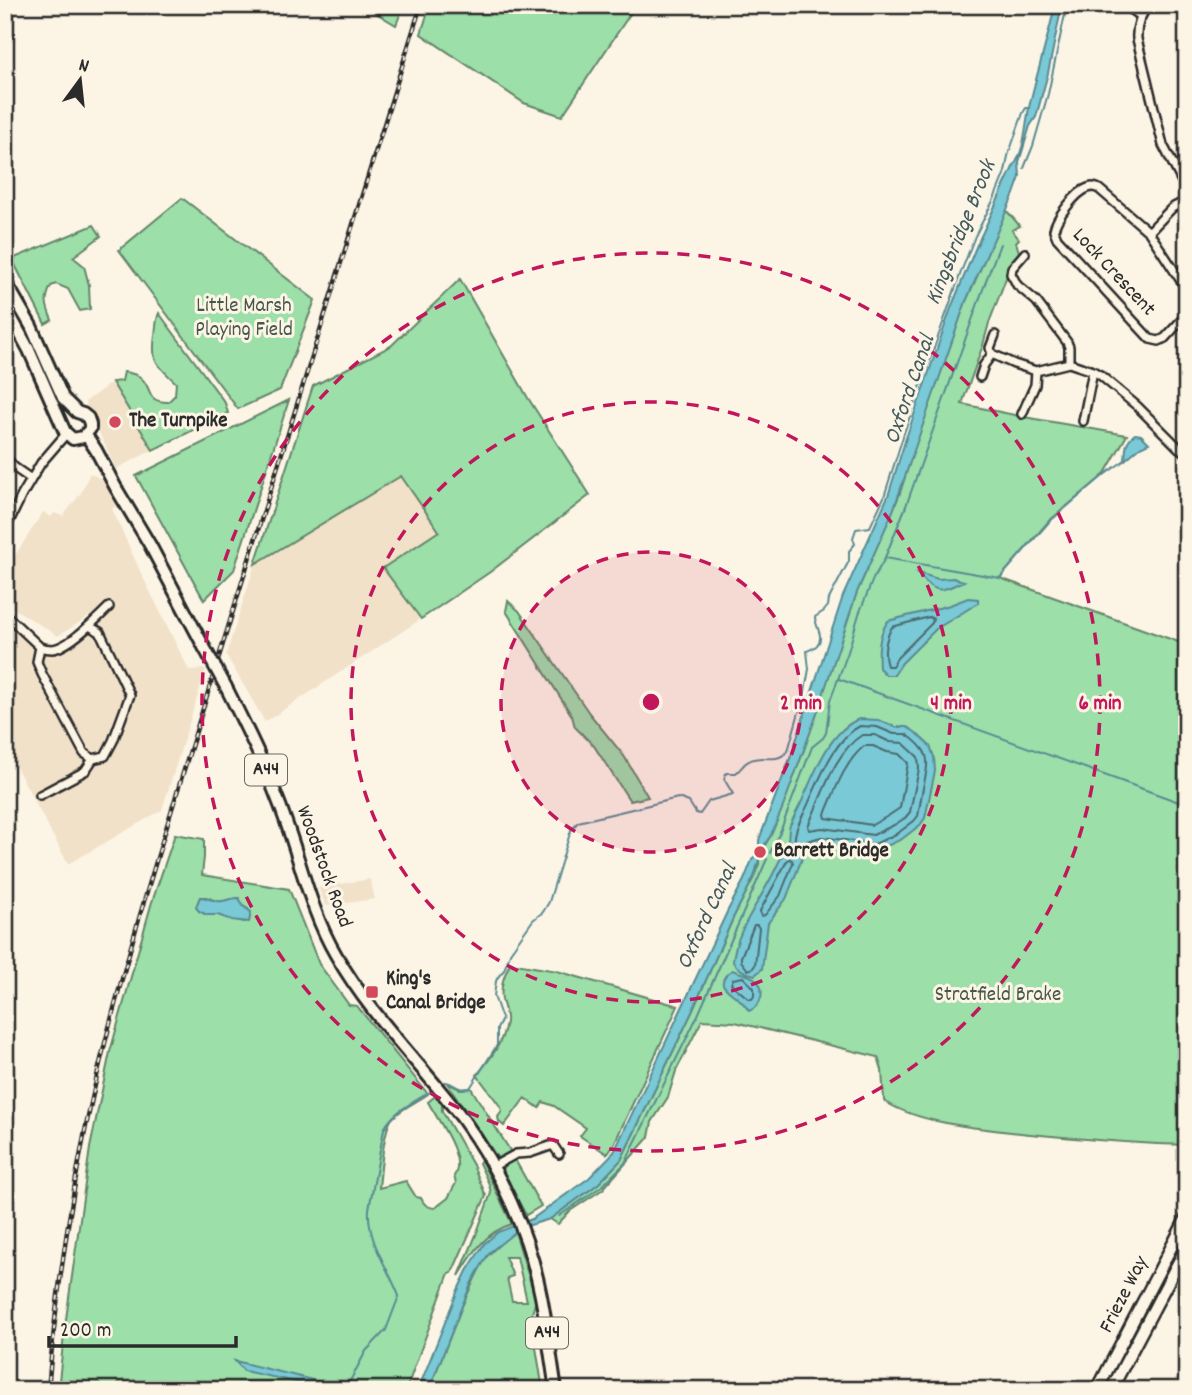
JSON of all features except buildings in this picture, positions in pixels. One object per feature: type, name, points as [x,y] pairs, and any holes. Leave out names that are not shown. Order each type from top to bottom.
[{"type":"highway","name":"A44","points":[[5,281],[31,326],[63,398],[89,421],[90,429],[86,435]]},
{"type":"highway","points":[[5,306],[30,350],[65,430],[77,439],[86,435]]},
{"type":"highway","points":[[65,430],[66,418],[76,412]]},
{"type":"highway","name":"Woodstock Road","points":[[86,435],[150,545],[250,735],[287,824],[311,899],[335,954],[372,1009],[464,1121],[492,1167],[524,1235],[541,1295],[555,1390]]},
{"type":"main road","name":"Frieze Way","points":[[1097,1390],[1187,1217]]},
{"type":"main road","name":"Frieze Way","points":[[1111,1390],[1187,1246]]},
{"type":"street","points":[[1125,5],[1141,16]]},
{"type":"street","points":[[1149,5],[1136,29],[1138,39],[1160,137],[1166,154],[1187,191]]},
{"type":"street","name":"Lock Crescent","points":[[1149,232],[1105,193],[1094,187],[1081,192],[1058,219],[1054,230],[1057,237],[1150,339],[1159,341],[1165,338],[1187,314]]},
{"type":"street","points":[[1187,200],[1172,208],[1149,232],[1187,290]]},
{"type":"street","points":[[1025,253],[1012,268],[1011,274],[1017,285],[1036,301],[1067,342],[1069,363]]},
{"type":"street","points":[[995,335],[990,348],[992,354],[1014,364],[1036,371],[1069,363],[1093,371],[1137,406],[1187,453]]},
{"type":"street","points":[[979,377],[992,354]]},
{"type":"street","points":[[1022,414],[1035,386],[1036,371]]},
{"type":"street","points":[[1083,421],[1093,371]]},
{"type":"street","points":[[5,530],[41,463],[65,430]]},
{"type":"street","points":[[5,457],[31,480]]},
{"type":"street","points":[[5,614],[40,647],[51,649],[61,647],[109,607]]},
{"type":"street","points":[[40,795],[85,771],[93,759],[105,756],[130,695],[100,632],[89,626]]},
{"type":"street","points":[[40,647],[37,662],[42,674],[84,753],[93,759]]},
{"type":"street","points":[[492,1167],[516,1154],[530,1153],[553,1145],[559,1154]]},
{"type":"shaded area","name":"The Turnpike","points":[[112,382],[153,450],[116,469],[85,402]]},
{"type":"shaded area","points":[[90,473],[104,481],[117,505],[112,509],[189,670],[206,669],[162,810],[68,864],[5,746],[5,623],[45,653],[59,651],[112,611],[107,605],[58,636],[5,603],[5,571],[43,512],[51,517],[54,513],[63,516],[81,493]]},
{"type":"shaded area","points":[[401,475],[440,531],[383,568],[421,619],[265,722],[226,655],[255,564]]},
{"type":"shaded area","points":[[370,879],[375,899],[326,906],[318,888]]},
{"type":"green space","points":[[363,5],[404,5],[396,25]]},
{"type":"green space","points":[[430,5],[636,5],[562,116],[524,103],[421,34]]},
{"type":"green space","name":"Little Marsh Playing Field","points":[[182,198],[315,300],[280,390],[238,409],[119,250]]},
{"type":"green space","name":"Stratfield Brake","points":[[1006,210],[1020,226],[1012,230],[1019,239],[1016,242],[1019,252],[1011,265],[989,323],[962,404],[1127,435],[1104,475],[1048,522],[1000,578],[1187,645],[1187,1145],[1030,1134],[935,1121],[916,1116],[884,1101],[882,1070],[878,1057],[735,1022],[702,1020],[676,1071],[668,1097],[652,1122],[649,1137],[603,1189],[570,1211],[558,1224],[550,1219],[598,1184],[621,1160],[754,877],[759,855],[771,835],[804,750],[857,592],[899,496],[966,301]]},
{"type":"green space","points":[[94,225],[101,236],[73,257],[84,266],[89,285],[90,309],[80,311],[68,289],[56,284],[51,286],[47,295],[47,307],[52,320],[45,324],[12,259]]},
{"type":"green space","points":[[460,279],[528,398],[590,495],[490,572],[421,619],[383,568],[439,531],[401,476],[255,564],[313,386],[391,346]]},
{"type":"green space","points":[[159,313],[225,403],[228,413],[153,450],[112,382],[122,381],[124,372],[135,374],[144,381],[155,400],[168,402],[175,395],[176,383],[160,367],[154,352]]},
{"type":"green space","points":[[289,400],[234,570],[204,600],[136,476]]},
{"type":"green space","points":[[508,601],[519,611],[589,713],[624,756],[648,797],[630,801],[594,746],[575,727],[572,716],[506,611]]},
{"type":"green space","points":[[175,834],[204,839],[202,875],[289,889],[319,964],[349,1005],[357,1006],[428,1094],[403,1109],[391,1120],[384,1143],[379,1188],[406,1181],[416,1197],[435,1208],[448,1198],[456,1183],[454,1176],[457,1159],[428,1102],[434,1097],[442,1104],[442,1111],[473,1165],[486,1196],[452,1273],[449,1273],[406,1390],[58,1390],[90,1148],[110,1052],[151,905]],"holes":[[[200,897],[219,902],[239,898],[248,909],[249,921],[207,915],[199,911],[196,907]]]},
{"type":"green space","points":[[510,963],[557,971],[678,1006],[607,1154],[580,1136],[586,1128],[554,1106],[543,1102],[539,1108],[525,1098],[504,1126],[499,1122],[498,1117],[502,1111],[500,1106],[477,1075],[502,1037],[506,1016],[502,990]]},
{"type":"green space","points":[[447,1083],[460,1089],[471,1088],[511,1152],[499,1160]]},
{"type":"green space","points":[[514,1158],[541,1206],[526,1215],[503,1173],[504,1167]]},
{"type":"green space","points":[[481,1160],[512,1224],[487,1238],[459,1276],[491,1193],[479,1163]]},
{"type":"green space","points":[[515,1232],[536,1300],[531,1317],[543,1390],[429,1390],[484,1259]],"holes":[[[505,1257],[517,1257],[527,1301],[512,1301],[507,1278],[513,1276]]]},
{"type":"water","points":[[1055,5],[1062,5],[1048,73],[1036,117],[1030,126],[1019,162],[1020,177],[1014,194],[966,301],[893,511],[857,592],[783,807],[762,849],[754,877],[692,1012],[621,1160],[598,1184],[550,1219],[514,1233],[489,1253],[472,1282],[429,1390],[418,1390],[458,1290],[484,1244],[498,1232],[532,1219],[589,1178],[614,1152],[757,853],[759,840],[792,753],[843,596],[888,496],[951,308],[1020,152]]},
{"type":"water","points":[[1135,434],[1141,435],[1149,443],[1125,460],[1128,442]]},
{"type":"water","points":[[918,573],[938,579],[953,578],[964,581],[938,589],[929,585]]},
{"type":"water","points":[[968,598],[978,599],[978,603],[936,629],[902,663],[894,675],[886,675],[879,668],[879,643],[888,621]]},
{"type":"water","points":[[859,719],[878,720],[895,727],[907,727],[930,746],[935,771],[925,818],[902,839],[876,851],[821,844],[805,851],[786,899],[768,923],[762,969],[755,975],[745,972],[733,962],[739,938],[784,852],[790,825],[817,766],[839,733]]},
{"type":"water","points":[[200,897],[219,901],[239,898],[243,906],[251,912],[249,922],[207,915],[199,911],[196,907]]},
{"type":"water","points":[[732,970],[749,975],[761,987],[760,1001],[749,1011],[723,984],[726,975]]},
{"type":"water","points":[[235,1361],[333,1385],[325,1388],[244,1371]]},
{"type":"waterway","points":[[1024,168],[1048,94],[1067,5]]},
{"type":"waterway","name":"Kingsbridge Brook","points":[[444,1082],[462,1089],[470,1088],[497,1045],[497,1029],[502,1019],[494,996],[496,981],[504,970],[511,951],[549,902],[571,830],[578,822],[678,798],[689,802],[696,813],[700,814],[709,801],[733,794],[724,779],[726,773],[736,773],[754,759],[779,757],[788,751],[805,691],[809,669],[807,651],[816,646],[820,639],[815,617],[828,606],[849,561],[849,551],[855,544],[853,538],[856,529],[870,527],[884,497],[961,272],[1005,172],[1023,113],[1029,108]]},
{"type":"waterway","points":[[770,853],[812,747],[826,733],[830,701],[859,614],[906,506],[1000,244]]},
{"type":"waterway","points":[[885,558],[1000,578],[1049,522],[1125,460]]},
{"type":"waterway","points":[[839,679],[1187,805]]},
{"type":"waterway","points":[[559,1216],[602,1186],[625,1163],[698,1015],[767,859]]},
{"type":"waterway","name":"Kingsbridge Brook","points":[[342,1390],[366,1351],[386,1330],[399,1296],[375,1243],[369,1221],[384,1129],[399,1112],[431,1091]]},
{"type":"railway","points":[[48,1390],[73,1193],[88,1115],[120,985],[173,805],[421,5]]},
{"type":"place","name":"The Turnpike","points":[[115,422]]},
{"type":"place","name":"Barrett Bridge","points":[[760,852]]},
{"type":"place","name":"King's Canal Bridge","points":[[372,992]]},
{"type":"water label","name":"Oxford Canal","points":[[911,390]]},
{"type":"water label","name":"Oxford Canal","points":[[708,917]]}]
